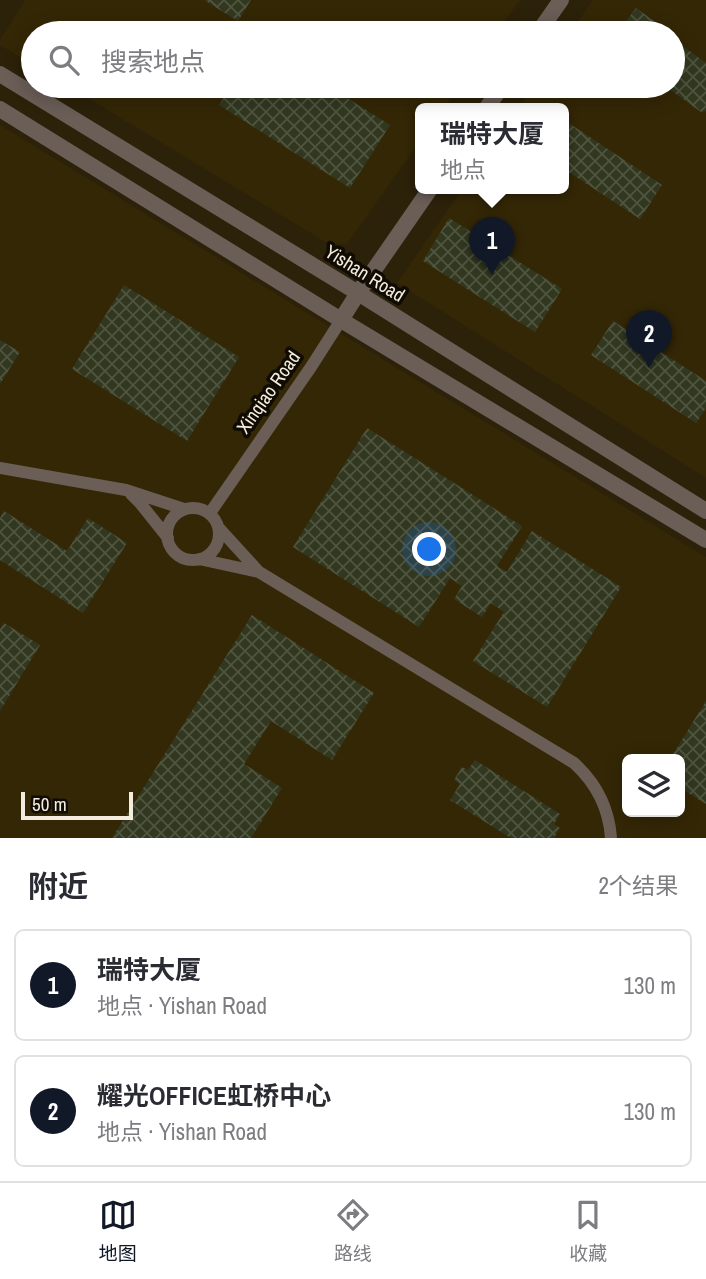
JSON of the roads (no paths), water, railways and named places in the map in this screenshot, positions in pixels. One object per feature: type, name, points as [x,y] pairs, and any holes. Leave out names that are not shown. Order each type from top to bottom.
[{"type":"street","points":[[546,21],[561,0]]},
{"type":"street","name":"Yishan Road","points":[[0,74],[21,87]]},
{"type":"street","name":"Yishan Road","points":[[39,98],[706,511]]},
{"type":"street","points":[[0,109],[341,320],[706,540]]},
{"type":"street","name":"Xinqiao Road","points":[[209,513],[427,194]]},
{"type":"street","points":[[0,468],[126,490],[184,509],[201,509],[209,513],[218,527],[259,572],[574,763],[590,780],[603,802],[611,838]]},
{"type":"street","points":[[126,490],[168,538]]},
{"type":"street","points":[[184,509],[176,514],[168,529],[168,538],[176,553],[191,559],[259,572]]},
{"type":"street","points":[[199,559],[213,551],[217,543],[218,527]]},
{"type":"place","name":"瑞特大厦","points":[[492,275]]},
{"type":"place","name":"耀光OFFICE虹桥中心","points":[[649,368]]}]
